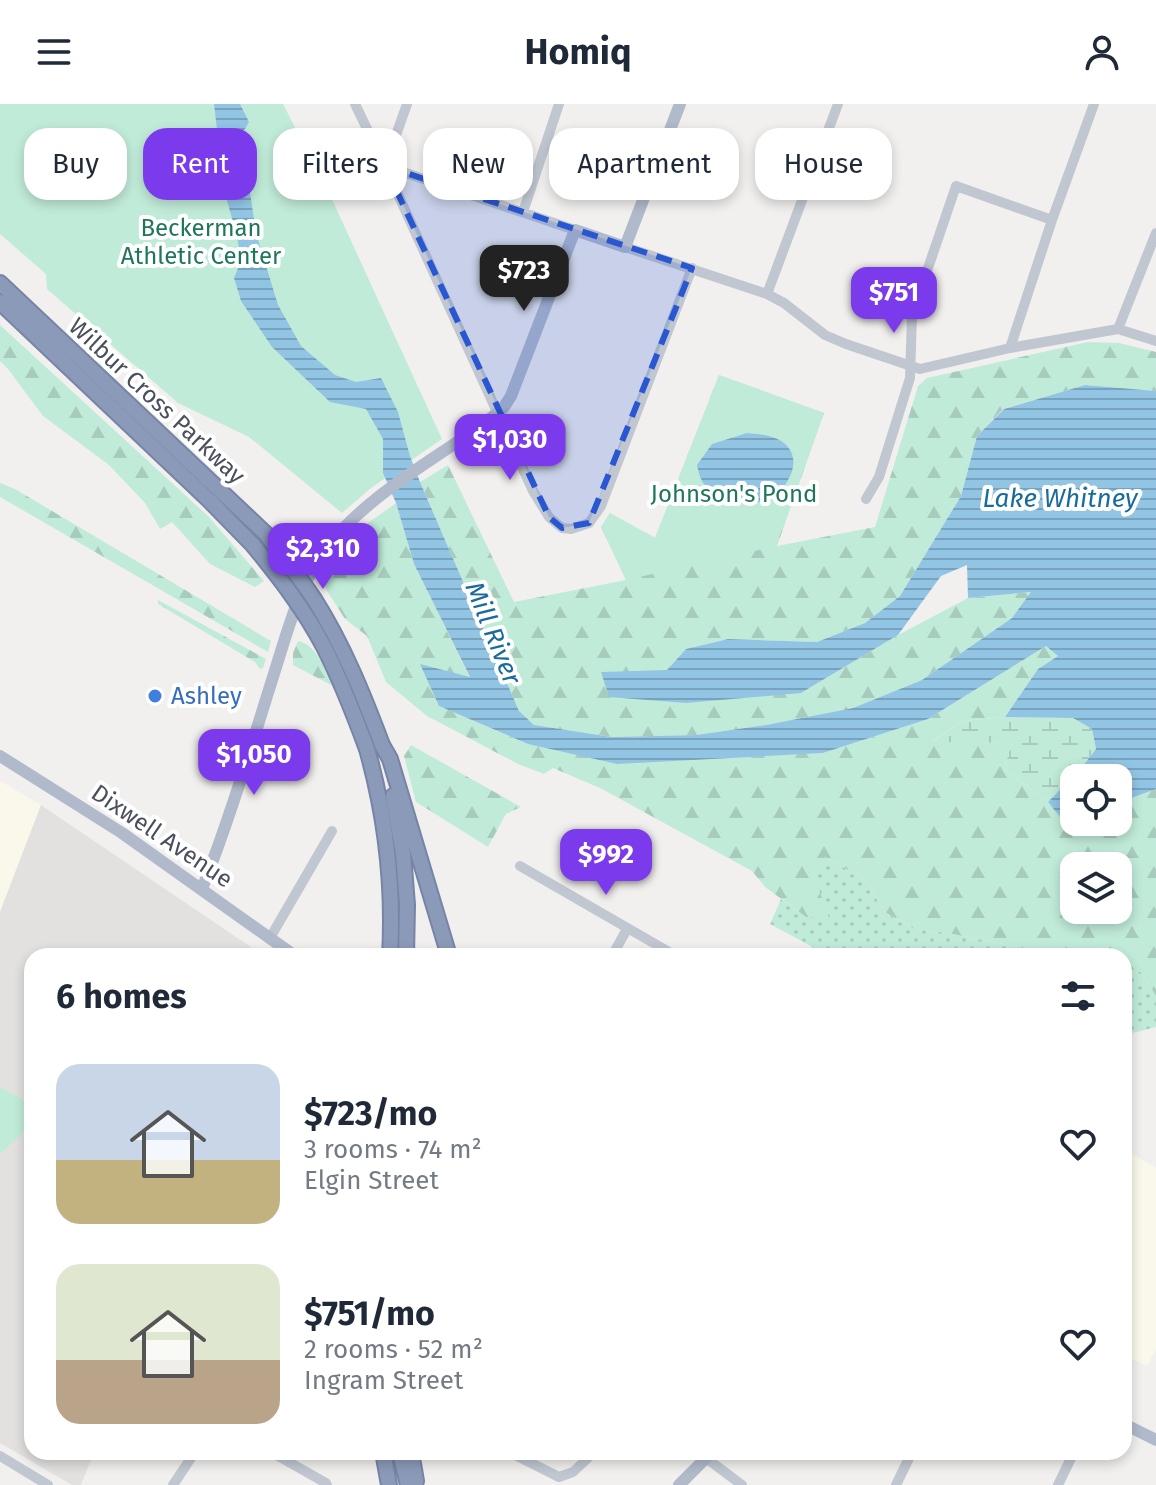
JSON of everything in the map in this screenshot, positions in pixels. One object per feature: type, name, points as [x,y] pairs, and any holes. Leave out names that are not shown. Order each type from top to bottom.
[{"type":"highway","name":"Wilbur Cross Parkway","points":[[0,283],[266,534],[313,598],[363,693],[382,745],[403,854],[406,948]]},
{"type":"highway","name":"Wilbur Cross Parkway","points":[[0,302],[253,545],[277,574],[323,645],[348,698],[376,782],[391,878],[390,948]]},
{"type":"highway","points":[[382,745],[390,759],[447,948]]},
{"type":"highway","points":[[384,1460],[389,1485]]},
{"type":"highway","points":[[402,1460],[408,1485]]},
{"type":"highway","points":[[412,1460],[416,1485]]},
{"type":"main road","points":[[202,889],[289,627],[307,580],[327,547],[354,518],[508,402],[575,230],[625,247],[680,104]]},
{"type":"main road","name":"Dixwell Avenue","points":[[0,756],[122,833],[284,948]]},
{"type":"main road","points":[[1132,1428],[1156,1440]]},
{"type":"main road","points":[[679,1485],[704,1460]]},
{"type":"street","points":[[355,104],[367,128]]},
{"type":"street","points":[[398,128],[407,104]]},
{"type":"street","points":[[523,212],[559,104]]},
{"type":"street","points":[[767,294],[838,104]]},
{"type":"street","points":[[1010,348],[1094,104]]},
{"type":"street","points":[[407,173],[575,230]]},
{"type":"street","points":[[866,499],[879,477],[910,378],[912,315],[956,186],[1052,220]]},
{"type":"street","points":[[400,200],[533,491],[549,517],[562,528],[571,529],[589,523],[601,506],[692,268]]},
{"type":"street","points":[[1118,329],[1156,233]]},
{"type":"street","points":[[625,247],[767,294],[784,303],[825,335],[920,369],[1010,348],[1118,329],[1156,341]]},
{"type":"street","points":[[270,938],[332,831]]},
{"type":"street","points":[[520,866],[661,948]]},
{"type":"street","points":[[616,948],[627,929]]},
{"type":"street","points":[[0,1456],[48,1485]]},
{"type":"street","points":[[174,1483],[190,1460]]},
{"type":"street","points":[[285,1460],[327,1485]]},
{"type":"street","points":[[525,1460],[559,1477],[573,1472],[586,1460]]},
{"type":"street","points":[[714,1460],[742,1485]]},
{"type":"street","points":[[896,1485],[908,1460]]},
{"type":"street","points":[[1058,1485],[1070,1460]]},
{"type":"highlighted area","points":[[385,166],[692,268],[589,523],[562,528],[549,517]]},
{"type":"shaded area","points":[[0,781],[41,805],[0,912]]},
{"type":"shaded area","points":[[41,805],[252,948],[24,948],[24,1457],[0,1443],[0,912]]},
{"type":"shaded area","points":[[1132,1154],[1156,1168],[1156,1349],[1147,1366],[1132,1359]]},
{"type":"shaded area","points":[[29,1460],[91,1460],[81,1485],[72,1485]]},
{"type":"green space","name":"Beckerman Athletic Center","points":[[0,104],[283,104],[295,128],[273,128],[273,200],[332,200],[442,439],[371,488],[342,513],[249,437],[178,403],[47,289],[46,274],[0,234]]},
{"type":"green space","points":[[0,325],[209,517],[264,581],[255,587],[210,564],[172,522],[160,529],[145,503],[109,465],[43,416],[0,361]]},
{"type":"green space","points":[[1088,342],[1119,343],[1156,352],[1156,391],[1085,385],[1003,409],[977,436],[961,496],[900,596],[865,623],[817,642],[728,639],[686,649],[667,670],[801,693],[898,635],[968,598],[1032,592],[1012,618],[922,680],[853,708],[696,735],[612,737],[534,725],[519,711],[420,482],[448,465],[514,602],[626,580],[601,527],[610,513],[655,538],[719,375],[824,413],[777,546],[875,527],[918,386],[927,378]]},
{"type":"green space","name":"Johnson's Pond","points":[[719,375],[824,413],[776,546],[626,580],[601,527],[610,513],[655,538]]},
{"type":"green space","points":[[0,483],[271,641],[268,652],[0,497]]},
{"type":"green space","points":[[396,503],[414,564],[470,678],[439,706],[528,744],[724,757],[823,753],[928,719],[1046,646],[1058,656],[1038,669],[1005,717],[963,721],[933,741],[1012,743],[1004,769],[1048,802],[1060,817],[1060,836],[1132,836],[1132,798],[1156,789],[1156,996],[1141,972],[1132,970],[1132,948],[1022,948],[914,929],[885,912],[864,879],[825,857],[813,873],[829,918],[806,917],[765,887],[752,871],[600,788],[553,768],[544,774],[518,764],[427,716],[386,682],[367,636],[345,619],[322,583],[340,552],[364,526]]},
{"type":"green space","points":[[158,600],[266,659],[263,668],[260,669],[255,662],[158,604]]},
{"type":"green space","points":[[298,641],[311,647],[333,686],[293,665],[293,653]]},
{"type":"green space","points":[[1005,717],[1073,718],[1092,729],[1096,749],[1084,764],[1060,764],[1060,790],[1048,802],[1004,769],[1012,743],[932,742],[963,721]]},
{"type":"green space","points":[[411,745],[521,807],[506,814],[488,847],[416,802],[404,756]]},
{"type":"green space","points":[[825,857],[864,879],[885,912],[914,929],[1022,948],[814,948],[770,924],[781,899],[806,917],[812,872]]},
{"type":"green space","points":[[1132,970],[1141,972],[1156,996],[1156,1027],[1132,1033]]},
{"type":"green space","points":[[0,1087],[24,1102],[24,1132],[0,1154]]},
{"type":"water","name":"Lake Whitney","points":[[214,104],[240,104],[249,122],[246,128],[217,128]]},
{"type":"water","name":"Lake Whitney","points":[[227,200],[251,200],[256,233],[278,305],[301,346],[335,375],[356,382],[381,378],[398,412],[420,482],[519,711],[534,725],[612,737],[696,735],[853,708],[922,680],[1012,618],[1031,592],[968,598],[967,565],[941,576],[898,635],[801,693],[686,703],[609,697],[601,672],[667,670],[686,649],[728,639],[817,642],[865,623],[900,596],[961,496],[977,436],[1004,409],[1085,385],[1156,391],[1156,789],[1132,798],[1132,764],[1084,764],[1096,749],[1092,729],[1073,718],[1005,717],[1038,669],[1058,656],[1046,646],[928,719],[823,753],[617,764],[528,744],[439,706],[420,664],[470,677],[414,564],[396,503],[383,473],[383,439],[366,409],[330,402],[272,347],[241,301],[234,278],[241,261]]},
{"type":"water","name":"Johnson's Pond","points":[[747,433],[779,440],[792,454],[793,467],[788,480],[772,499],[748,502],[729,499],[713,492],[701,480],[697,465],[712,444]]},
{"type":"water","name":"Lake Whitney","points":[[1060,790],[1060,817],[1048,802]]},
{"type":"place","name":"Ashley","points":[[155,696]]},
{"type":"water label","name":"Mill River","points":[[493,633]]}]
